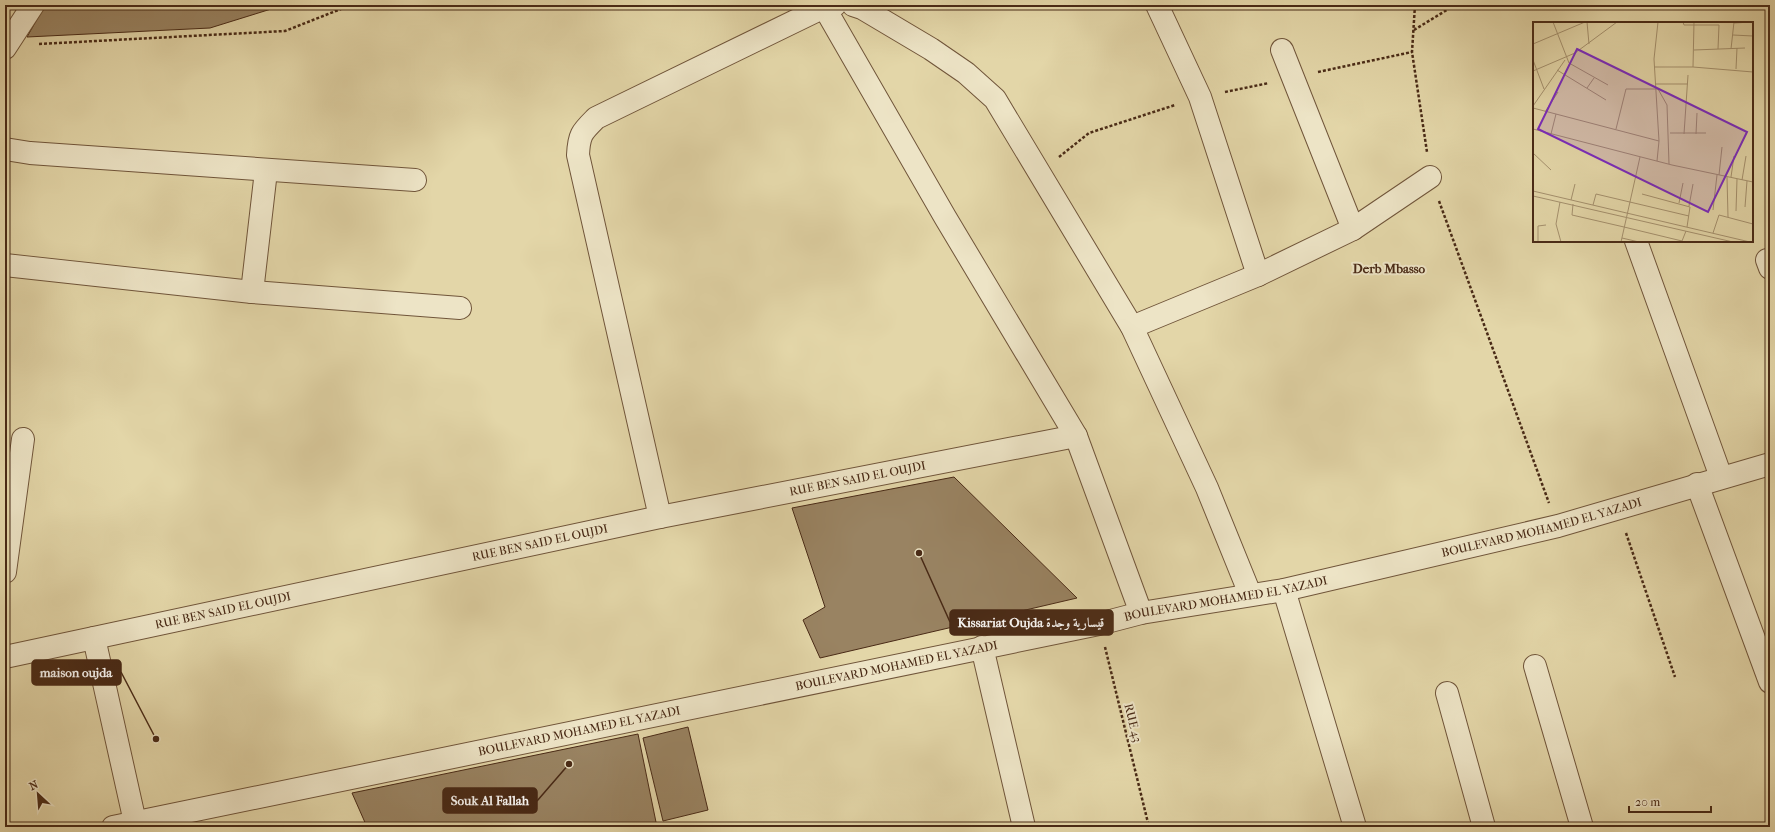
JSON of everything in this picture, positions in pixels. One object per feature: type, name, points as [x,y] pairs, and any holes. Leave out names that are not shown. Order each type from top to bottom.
[{"type":"street","points":[[6,46],[34,5]]},
{"type":"street","points":[[853,5],[862,8],[931,49],[966,73],[995,99],[1132,328],[1207,488],[1250,594]]},
{"type":"street","points":[[1157,5],[1200,97],[1258,275]]},
{"type":"street","points":[[660,517],[578,155],[579,139],[586,128],[596,118],[827,6],[945,216],[1076,436],[1141,613]]},
{"type":"street","points":[[1282,50],[1353,229]]},
{"type":"street","points":[[5,149],[30,153],[266,171],[415,180]]},
{"type":"street","points":[[252,292],[266,171]]},
{"type":"street","points":[[1132,328],[1258,275],[1353,229],[1430,177]]},
{"type":"street","points":[[1636,242],[1721,477]]},
{"type":"street","points":[[5,264],[252,292],[460,308]]},
{"type":"street","name":"RUE BEN SAID EL OUJDI","points":[[5,658],[660,517],[1076,436]]},
{"type":"street","points":[[5,572],[23,439]]},
{"type":"street","name":"BOULEVARD MOHAMED EL YAZADI","points":[[112,827],[1099,624],[1141,613],[1250,594],[1284,590],[1558,526],[1618,507],[1770,464]]},
{"type":"street","points":[[1698,484],[1770,682]]},
{"type":"street","points":[[1284,590],[1355,827]]},
{"type":"street","points":[[94,638],[135,822]]},
{"type":"street","points":[[982,647],[1024,827]]},
{"type":"street","points":[[1535,666],[1582,827]]},
{"type":"street","points":[[1447,693],[1484,827]]},
{"type":"path","points":[[6,46],[285,31],[351,5]]},
{"type":"path","points":[[1415,5],[1412,52],[1430,177],[1558,526]]},
{"type":"path","points":[[1414,30],[1455,5]]},
{"type":"path","points":[[1618,507],[1675,677]]},
{"type":"path","name":"RUE 43","points":[[1099,624],[1149,827]]},
{"type":"building","points":[[45,5],[284,5],[210,28],[27,37]]},
{"type":"building","points":[[954,477],[1077,598],[820,658],[803,620],[825,607],[792,508]]},
{"type":"building","points":[[688,727],[708,810],[663,821],[643,738]]},
{"type":"building","points":[[638,734],[657,827],[367,827],[352,793]]},
{"type":"place","name":"Kissariat Oujda قيسارية وجدة","points":[[919,553]]},
{"type":"place","name":"maison oujda","points":[[156,739]]},
{"type":"place","name":"Souk Al Fallah","points":[[569,764]]},
{"type":"district","name":"Derb Mbasso","points":[[1389,268]]}]
